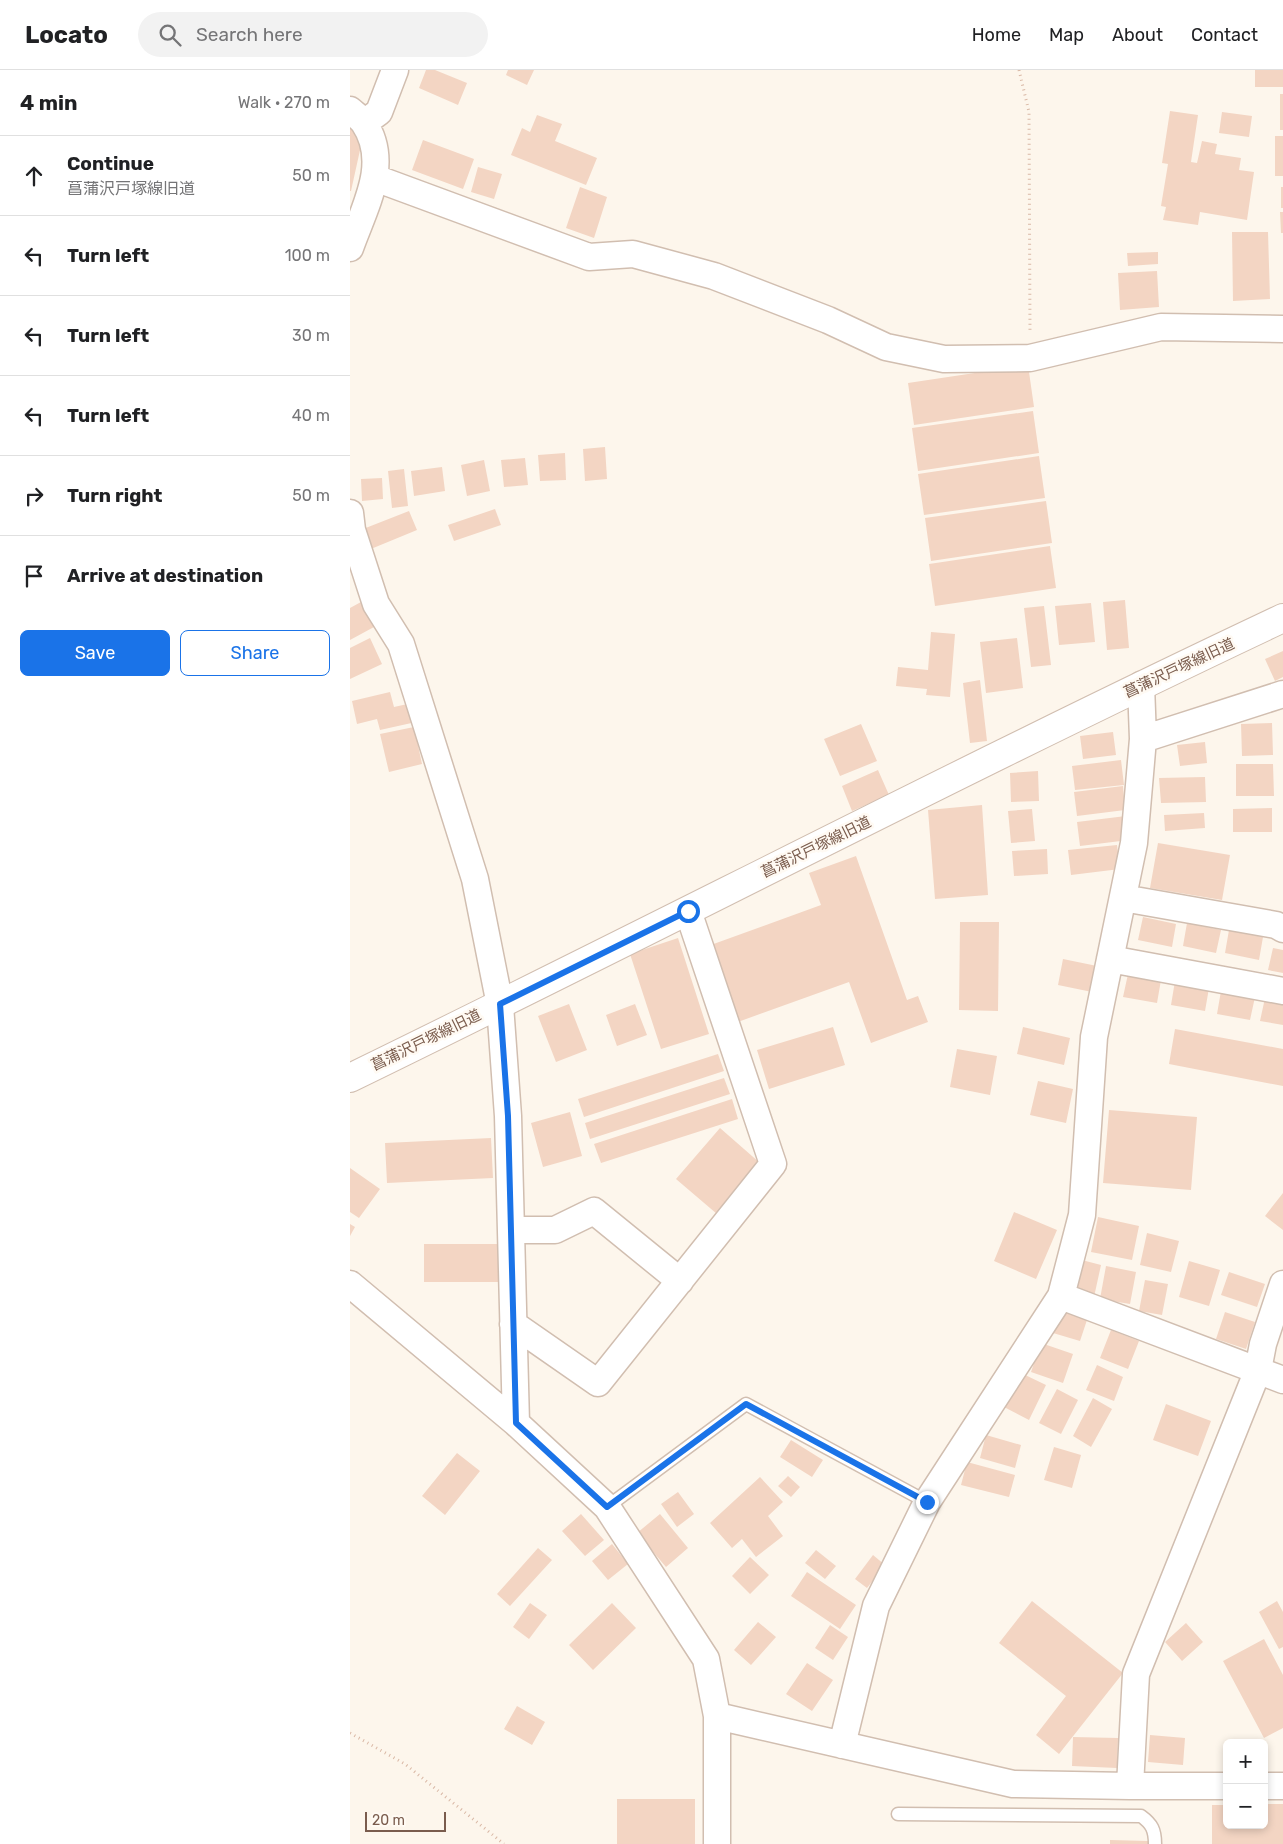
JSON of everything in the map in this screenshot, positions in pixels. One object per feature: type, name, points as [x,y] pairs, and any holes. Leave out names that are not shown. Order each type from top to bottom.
[{"type":"street","points":[[350,248],[375,178],[376,151],[357,117],[380,112],[395,70]]},
{"type":"street","points":[[375,178],[589,257],[633,254],[714,276],[828,320],[886,347],[944,359],[1030,358],[1161,327],[1283,329]]},
{"type":"street","points":[[350,513],[352,530],[376,604],[401,644],[474,879],[500,1004],[508,1116],[516,1423]]},
{"type":"street","name":"菖蒲沢戸塚線旧道","points":[[350,1078],[1141,685],[1283,618]]},
{"type":"street","points":[[842,1745],[876,1606],[927,1502],[1060,1296],[1082,1215],[1094,1037],[1134,843],[1143,739],[1141,685]]},
{"type":"street","points":[[1143,739],[1283,694]]},
{"type":"street","points":[[1123,898],[1276,926],[1283,929]]},
{"type":"street","points":[[513,1324],[598,1383],[773,1164],[688,911]]},
{"type":"street","points":[[1110,959],[1283,991]]},
{"type":"street","points":[[511,1230],[555,1230],[594,1211],[680,1280]]},
{"type":"street","points":[[350,1284],[516,1423],[607,1507],[706,1659],[717,1716],[716,1844]]},
{"type":"street","points":[[1130,1786],[1136,1674],[1258,1370],[1263,1344],[1283,1284]]},
{"type":"street","points":[[1060,1296],[1283,1380]]},
{"type":"street","points":[[717,1716],[1013,1784],[1223,1786]]},
{"type":"street","points":[[1268,1786],[1283,1786]]},
{"type":"lane","points":[[607,1507],[746,1404],[927,1502]]},
{"type":"lane","points":[[898,1814],[1141,1816],[1150,1823],[1155,1833],[1155,1844]]},
{"type":"path","points":[[1019,70],[1029,112],[1030,358]]},
{"type":"path","points":[[350,1733],[405,1764],[504,1844]]},
{"type":"building","points":[[426,70],[435,70],[467,83],[458,105],[419,88]]},
{"type":"building","points":[[508,70],[534,70],[527,85],[506,75]]},
{"type":"building","points":[[1255,70],[1283,70],[1283,87],[1255,87]]},
{"type":"building","points":[[1280,94],[1283,94],[1283,130],[1280,130]]},
{"type":"building","points":[[1170,111],[1198,115],[1191,162],[1197,163],[1202,141],[1217,144],[1215,154],[1241,158],[1239,170],[1254,172],[1247,220],[1200,212],[1198,225],[1163,220],[1166,207],[1161,206],[1168,164],[1162,163]]},
{"type":"building","points":[[1222,112],[1252,116],[1249,137],[1219,133]]},
{"type":"building","points":[[537,115],[562,124],[555,141],[597,158],[586,185],[511,155],[522,128],[530,132]]},
{"type":"building","points":[[350,129],[364,132],[351,191],[350,191]]},
{"type":"building","points":[[1275,136],[1283,136],[1283,176],[1275,176]]},
{"type":"building","points":[[423,140],[474,159],[463,189],[412,170]]},
{"type":"building","points":[[478,167],[502,174],[494,199],[471,192]]},
{"type":"building","points":[[580,187],[607,197],[594,238],[566,228]]},
{"type":"building","points":[[1281,187],[1283,187],[1283,208],[1281,208]]},
{"type":"building","points":[[1280,212],[1283,212],[1283,233],[1281,233]]},
{"type":"building","points":[[1232,232],[1268,232],[1270,299],[1233,301]]},
{"type":"building","points":[[1158,252],[1158,264],[1128,266],[1127,253]]},
{"type":"building","points":[[1157,271],[1159,307],[1120,310],[1118,273]]},
{"type":"building","points":[[1028,365],[1034,407],[914,425],[908,383]]},
{"type":"building","points":[[1033,411],[1039,453],[918,471],[912,428]]},
{"type":"building","points":[[605,447],[607,479],[585,481],[583,449]]},
{"type":"building","points":[[565,453],[566,480],[540,481],[538,455]]},
{"type":"building","points":[[1039,456],[1045,498],[924,515],[918,474]]},
{"type":"building","points":[[525,458],[528,485],[504,487],[501,460]]},
{"type":"building","points":[[484,460],[490,491],[467,496],[461,465]]},
{"type":"building","points":[[442,467],[445,491],[414,496],[411,471]]},
{"type":"building","points":[[404,469],[408,506],[392,508],[388,471]]},
{"type":"building","points":[[382,478],[383,499],[362,501],[361,479]]},
{"type":"building","points":[[1046,501],[1052,543],[931,561],[925,518]]},
{"type":"building","points":[[495,509],[501,525],[454,541],[448,525]]},
{"type":"building","points":[[409,511],[417,530],[366,551],[358,531]]},
{"type":"building","points":[[1050,546],[1056,588],[935,606],[929,564]]},
{"type":"building","points":[[1125,600],[1129,648],[1107,650],[1103,602]]},
{"type":"building","points":[[361,602],[374,627],[350,640],[350,608]]},
{"type":"building","points":[[1091,603],[1095,642],[1059,645],[1055,606]]},
{"type":"building","points":[[1044,606],[1051,665],[1031,667],[1024,608]]},
{"type":"building","points":[[931,632],[955,634],[950,697],[926,695],[927,689],[896,686],[898,667],[928,670]]},
{"type":"building","points":[[370,638],[382,664],[350,679],[350,648]]},
{"type":"building","points":[[1017,638],[1023,688],[986,693],[980,642]]},
{"type":"building","points":[[1283,651],[1283,677],[1275,681],[1265,659]]},
{"type":"building","points":[[980,680],[987,741],[970,743],[963,683]]},
{"type":"building","points":[[390,692],[394,707],[412,703],[416,722],[380,730],[377,719],[357,724],[352,701]]},
{"type":"building","points":[[1272,723],[1273,755],[1242,756],[1241,724]]},
{"type":"building","points":[[861,724],[877,761],[840,776],[824,739]]},
{"type":"building","points":[[414,727],[422,764],[389,772],[380,734]]},
{"type":"building","points":[[1113,732],[1116,755],[1083,759],[1080,736]]},
{"type":"building","points":[[1205,742],[1207,763],[1180,766],[1177,745]]},
{"type":"building","points":[[1121,760],[1124,785],[1075,790],[1072,766]]},
{"type":"building","points":[[1236,764],[1273,764],[1274,796],[1236,796]]},
{"type":"building","points":[[878,770],[889,795],[852,811],[842,786]]},
{"type":"building","points":[[1038,771],[1039,801],[1011,802],[1010,773]]},
{"type":"building","points":[[1205,777],[1206,802],[1161,803],[1159,778]]},
{"type":"building","points":[[1123,786],[1125,810],[1077,816],[1074,792]]},
{"type":"building","points":[[982,805],[988,895],[935,899],[928,810]]},
{"type":"building","points":[[1272,808],[1272,832],[1233,832],[1233,809]]},
{"type":"building","points":[[1032,809],[1035,841],[1011,843],[1008,811]]},
{"type":"building","points":[[1204,813],[1205,828],[1165,831],[1164,815]]},
{"type":"building","points":[[1126,816],[1129,840],[1080,846],[1077,822]]},
{"type":"building","points":[[1158,843],[1230,855],[1222,900],[1150,888]]},
{"type":"building","points":[[1117,845],[1120,869],[1071,875],[1068,850]]},
{"type":"building","points":[[1047,849],[1048,874],[1014,876],[1012,851]]},
{"type":"building","points":[[856,856],[907,1000],[918,996],[928,1022],[871,1043],[849,982],[735,1023],[708,946],[821,905],[809,873]]},
{"type":"building","points":[[1143,917],[1176,924],[1172,947],[1138,940]]},
{"type":"building","points":[[960,922],[999,922],[998,1011],[959,1010]]},
{"type":"building","points":[[1187,923],[1221,930],[1216,953],[1183,946]]},
{"type":"building","points":[[1229,930],[1263,937],[1259,960],[1225,953]]},
{"type":"building","points":[[678,938],[709,1034],[661,1049],[630,954]]},
{"type":"building","points":[[1273,948],[1283,950],[1283,973],[1268,970]]},
{"type":"building","points":[[1063,959],[1097,966],[1092,992],[1058,985]]},
{"type":"building","points":[[1128,974],[1161,980],[1157,1003],[1123,997]]},
{"type":"building","points":[[1175,981],[1209,988],[1205,1011],[1171,1005]]},
{"type":"building","points":[[1221,991],[1255,997],[1250,1020],[1217,1014]]},
{"type":"building","points":[[1265,998],[1283,1001],[1283,1025],[1260,1021]]},
{"type":"building","points":[[569,1004],[587,1050],[556,1062],[538,1016]]},
{"type":"building","points":[[635,1004],[647,1035],[617,1046],[606,1015]]},
{"type":"building","points":[[833,1027],[845,1065],[769,1089],[757,1050]]},
{"type":"building","points":[[1023,1027],[1070,1038],[1064,1065],[1017,1054]]},
{"type":"building","points":[[1175,1029],[1283,1049],[1283,1086],[1169,1064]]},
{"type":"building","points":[[957,1049],[997,1056],[990,1095],[950,1087]]},
{"type":"building","points":[[718,1054],[724,1071],[584,1117],[578,1099]]},
{"type":"building","points":[[724,1078],[730,1094],[590,1139],[585,1123]]},
{"type":"building","points":[[1038,1081],[1073,1089],[1066,1123],[1030,1115]]},
{"type":"building","points":[[732,1099],[738,1119],[601,1163],[594,1144]]},
{"type":"building","points":[[1109,1110],[1197,1117],[1191,1190],[1103,1183]]},
{"type":"building","points":[[570,1112],[582,1156],[543,1167],[531,1123]]},
{"type":"building","points":[[720,1128],[760,1163],[717,1214],[676,1179]]},
{"type":"building","points":[[491,1138],[493,1178],[387,1183],[385,1143]]},
{"type":"building","points":[[350,1168],[380,1189],[359,1218],[350,1212]]},
{"type":"building","points":[[1283,1193],[1283,1230],[1265,1216]]},
{"type":"building","points":[[1014,1212],[1057,1230],[1036,1279],[994,1261]]},
{"type":"building","points":[[1098,1217],[1139,1226],[1132,1260],[1091,1252]]},
{"type":"building","points":[[350,1224],[355,1227],[350,1236]]},
{"type":"building","points":[[1147,1233],[1179,1241],[1171,1272],[1140,1265]]},
{"type":"building","points":[[424,1244],[500,1244],[500,1282],[424,1282]]},
{"type":"building","points":[[1078,1259],[1101,1265],[1094,1297],[1071,1292]]},
{"type":"building","points":[[1189,1261],[1220,1270],[1209,1306],[1179,1297]]},
{"type":"building","points":[[1106,1266],[1136,1272],[1130,1304],[1100,1299]]},
{"type":"building","points":[[1229,1272],[1265,1284],[1257,1307],[1221,1295]]},
{"type":"building","points":[[1145,1280],[1168,1284],[1162,1315],[1139,1311]]},
{"type":"building","points":[[1060,1309],[1088,1317],[1080,1341],[1053,1333]]},
{"type":"building","points":[[1225,1312],[1255,1322],[1246,1349],[1216,1339]]},
{"type":"building","points":[[1111,1330],[1139,1341],[1128,1369],[1100,1358]]},
{"type":"building","points":[[1041,1343],[1073,1354],[1063,1383],[1031,1372]]},
{"type":"building","points":[[1097,1365],[1123,1377],[1114,1401],[1086,1390]]},
{"type":"building","points":[[1021,1373],[1046,1385],[1029,1420],[1004,1407]]},
{"type":"building","points":[[1057,1389],[1078,1400],[1061,1434],[1039,1423]]},
{"type":"building","points":[[1093,1398],[1112,1409],[1091,1447],[1073,1436]]},
{"type":"building","points":[[1166,1404],[1211,1421],[1198,1456],[1153,1440]]},
{"type":"building","points":[[986,1435],[1021,1445],[1015,1468],[980,1458]]},
{"type":"building","points":[[791,1440],[823,1460],[812,1477],[780,1457]]},
{"type":"building","points":[[1054,1447],[1081,1455],[1072,1488],[1044,1480]]},
{"type":"building","points":[[457,1453],[480,1471],[445,1515],[422,1496]]},
{"type":"building","points":[[967,1462],[1015,1475],[1009,1497],[961,1485]]},
{"type":"building","points":[[788,1476],[800,1487],[791,1497],[778,1486]]},
{"type":"building","points":[[760,1477],[783,1502],[768,1516],[783,1536],[756,1557],[742,1539],[732,1548],[710,1523]]},
{"type":"building","points":[[678,1492],[694,1514],[677,1527],[661,1504]]},
{"type":"building","points":[[581,1514],[604,1540],[585,1556],[562,1531]]},
{"type":"building","points":[[660,1514],[688,1548],[666,1567],[637,1533]]},
{"type":"building","points":[[612,1544],[628,1564],[608,1580],[592,1561]]},
{"type":"building","points":[[538,1548],[552,1560],[510,1606],[497,1594]]},
{"type":"building","points":[[816,1550],[836,1566],[825,1579],[805,1563]]},
{"type":"building","points":[[873,1555],[885,1565],[867,1588],[855,1579]]},
{"type":"building","points":[[750,1557],[769,1575],[750,1594],[732,1576]]},
{"type":"building","points":[[807,1572],[856,1605],[840,1629],[791,1596]]},
{"type":"building","points":[[1032,1601],[1123,1673],[1059,1754],[1036,1735],[1066,1696],[999,1643]]},
{"type":"building","points":[[1277,1601],[1283,1612],[1283,1647],[1279,1649],[1259,1612]]},
{"type":"building","points":[[530,1603],[547,1615],[529,1639],[513,1627]]},
{"type":"building","points":[[612,1603],[636,1628],[593,1670],[569,1645]]},
{"type":"building","points":[[758,1622],[776,1637],[751,1665],[734,1650]]},
{"type":"building","points":[[1186,1623],[1203,1642],[1182,1661],[1165,1642]]},
{"type":"building","points":[[830,1625],[848,1637],[833,1660],[815,1648]]},
{"type":"building","points":[[1264,1639],[1283,1675],[1283,1728],[1264,1738],[1223,1661]]},
{"type":"building","points":[[807,1663],[833,1680],[812,1711],[786,1694]]},
{"type":"building","points":[[517,1706],[545,1722],[532,1745],[504,1729]]},
{"type":"building","points":[[1150,1735],[1185,1738],[1183,1765],[1148,1762]]},
{"type":"building","points":[[1073,1737],[1118,1738],[1117,1768],[1072,1766]]},
{"type":"building","points":[[617,1799],[695,1799],[695,1844],[617,1844]]},
{"type":"building","points":[[1268,1804],[1283,1804],[1283,1844],[1212,1844],[1212,1805],[1223,1805],[1223,1829],[1268,1829]]},
{"type":"building","points":[[1110,1840],[1148,1841],[1148,1844],[1110,1844]]},
{"type":"route","points":[[688,911],[500,1004],[508,1116],[516,1423],[607,1507],[746,1404],[927,1502]]}]
